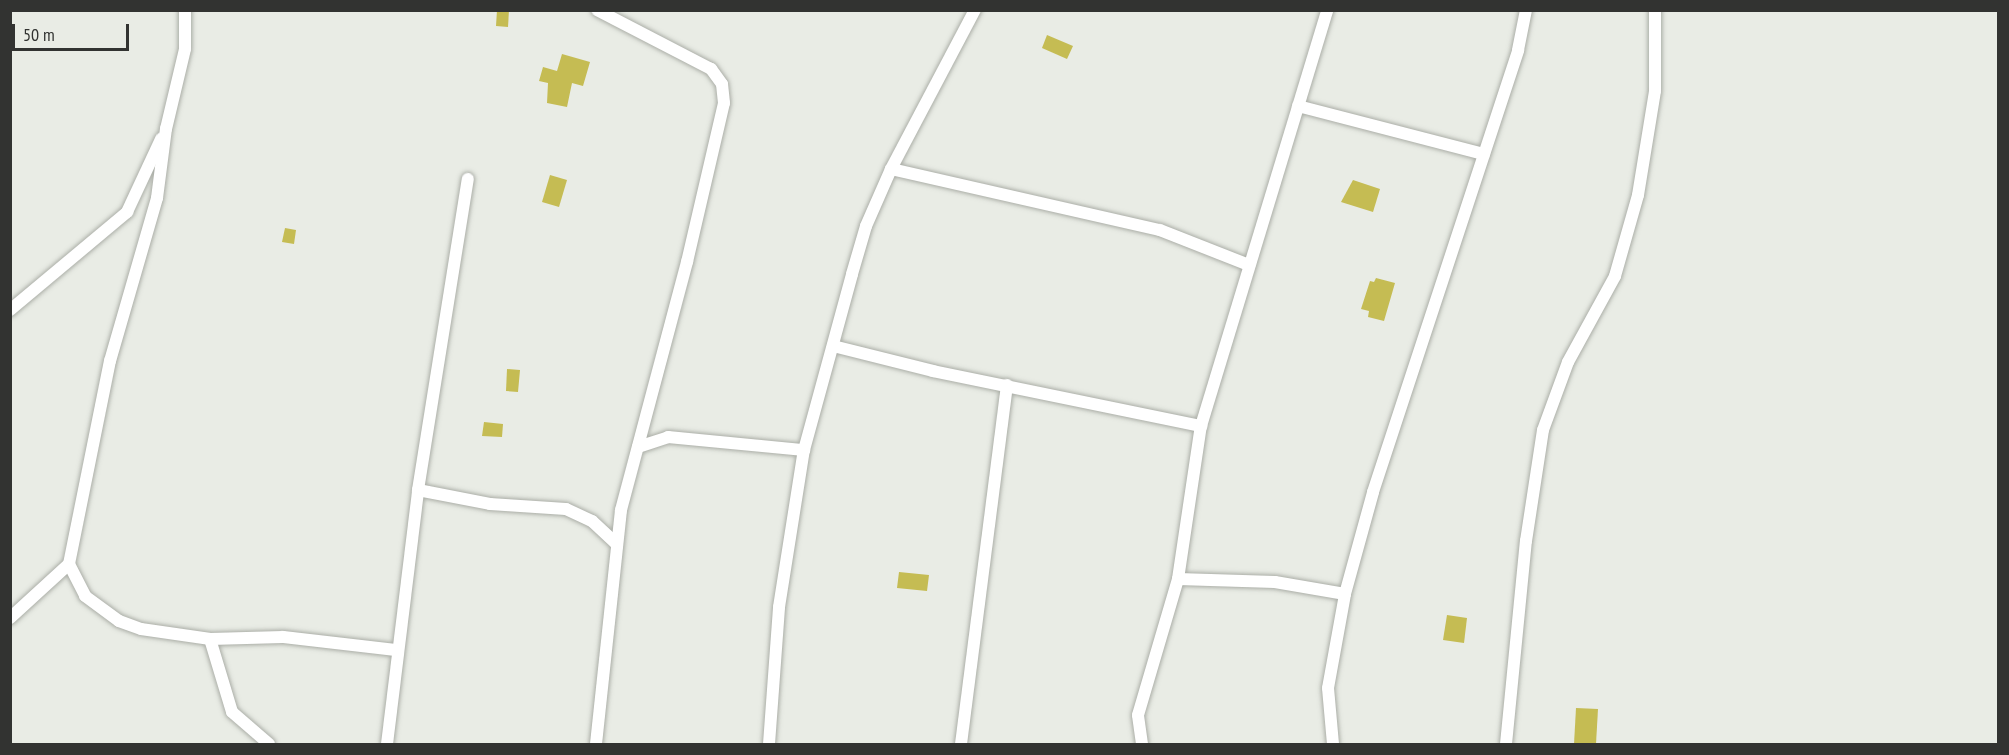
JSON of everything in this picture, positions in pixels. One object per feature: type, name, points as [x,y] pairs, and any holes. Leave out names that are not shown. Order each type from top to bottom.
[{"type":"street","points":[[10,618],[69,564],[107,372],[157,198],[166,129],[185,49],[185,10]]},
{"type":"street","points":[[596,744],[616,543],[638,447],[720,131],[724,96],[722,84],[711,69],[597,10]]},
{"type":"street","points":[[769,744],[779,607],[804,450],[866,226],[891,169],[975,10]]},
{"type":"street","points":[[1142,744],[1138,715],[1178,579],[1201,426],[1327,10]]},
{"type":"street","points":[[1333,744],[1328,688],[1346,594],[1373,492],[1484,154],[1526,10]]},
{"type":"street","points":[[1506,744],[1526,541],[1543,430],[1568,362],[1615,276],[1638,195],[1655,91],[1656,10]]},
{"type":"street","points":[[1298,106],[1484,154]]},
{"type":"street","points":[[10,310],[127,212],[166,129]]},
{"type":"street","points":[[891,169],[1160,230],[1249,265]]},
{"type":"street","points":[[387,744],[396,650],[418,490],[468,179]]},
{"type":"street","points":[[833,346],[1201,426]]},
{"type":"street","points":[[961,744],[1007,385]]},
{"type":"street","points":[[638,447],[668,437],[804,450]]},
{"type":"street","points":[[418,490],[490,504],[566,509],[592,521],[616,543]]},
{"type":"street","points":[[69,564],[85,596],[119,621],[141,629],[210,639],[283,637],[396,650]]},
{"type":"street","points":[[1178,579],[1275,582],[1346,594]]},
{"type":"street","points":[[210,639],[232,712],[269,744]]},
{"type":"building","points":[[497,10],[509,10],[508,27],[496,26]]},
{"type":"building","points":[[1047,35],[1073,46],[1067,59],[1042,48]]},
{"type":"building","points":[[562,54],[590,62],[583,86],[572,83],[567,107],[547,103],[548,83],[539,81],[543,67],[557,71]]},
{"type":"building","points":[[550,175],[567,180],[559,207],[542,202]]},
{"type":"building","points":[[1353,180],[1380,189],[1373,212],[1341,202]]},
{"type":"building","points":[[285,228],[296,230],[294,244],[282,242]]},
{"type":"building","points":[[1376,278],[1395,283],[1384,321],[1368,317],[1369,311],[1361,309],[1370,281],[1374,282]]},
{"type":"building","points":[[507,369],[520,370],[518,392],[506,391]]},
{"type":"building","points":[[484,422],[503,424],[502,437],[482,436]]},
{"type":"building","points":[[899,572],[929,575],[927,591],[897,588]]},
{"type":"building","points":[[1447,615],[1467,618],[1464,643],[1443,640]]},
{"type":"building","points":[[1576,708],[1598,709],[1596,744],[1574,744]]}]
